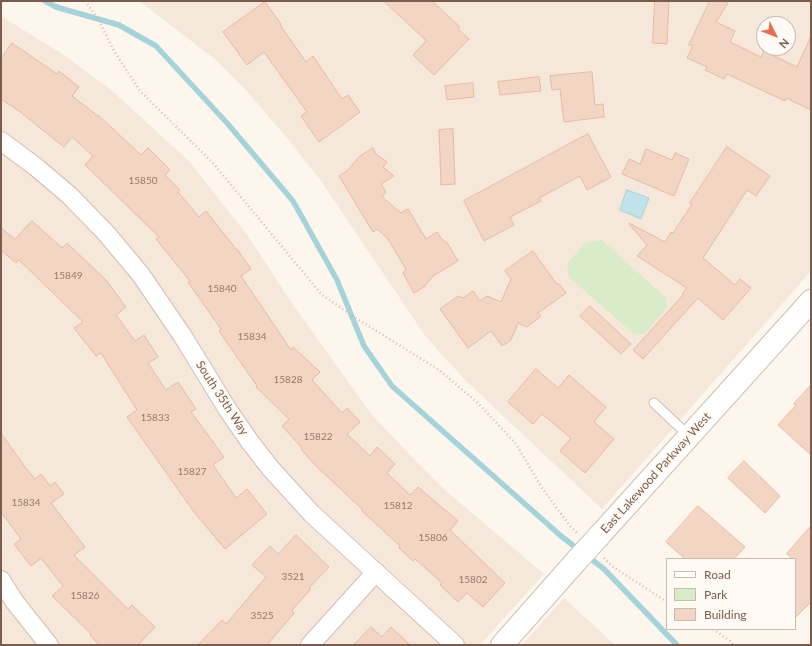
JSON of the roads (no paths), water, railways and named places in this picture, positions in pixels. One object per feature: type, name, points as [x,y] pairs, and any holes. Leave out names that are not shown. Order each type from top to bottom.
[{"type":"street","name":"South 35th Way","points":[[1,141],[36,167],[69,195],[106,233],[141,275],[182,335],[228,410],[263,458],[312,514],[455,645]]},
{"type":"street","name":"East Lakewood Parkway West","points":[[502,645],[811,300]]},
{"type":"street","points":[[310,645],[376,572]]},
{"type":"street","points":[[1,580],[14,601],[49,645]]},
{"type":"lane","points":[[654,403],[690,436]]},
{"type":"water","points":[[627,190],[649,198],[641,219],[620,210]]},
{"type":"waterway","points":[[45,1],[56,7],[119,25],[156,46],[227,123],[293,201],[337,280],[364,346],[392,386],[561,536],[579,550]]},
{"type":"waterway","points":[[586,555],[604,569],[677,645]]}]
